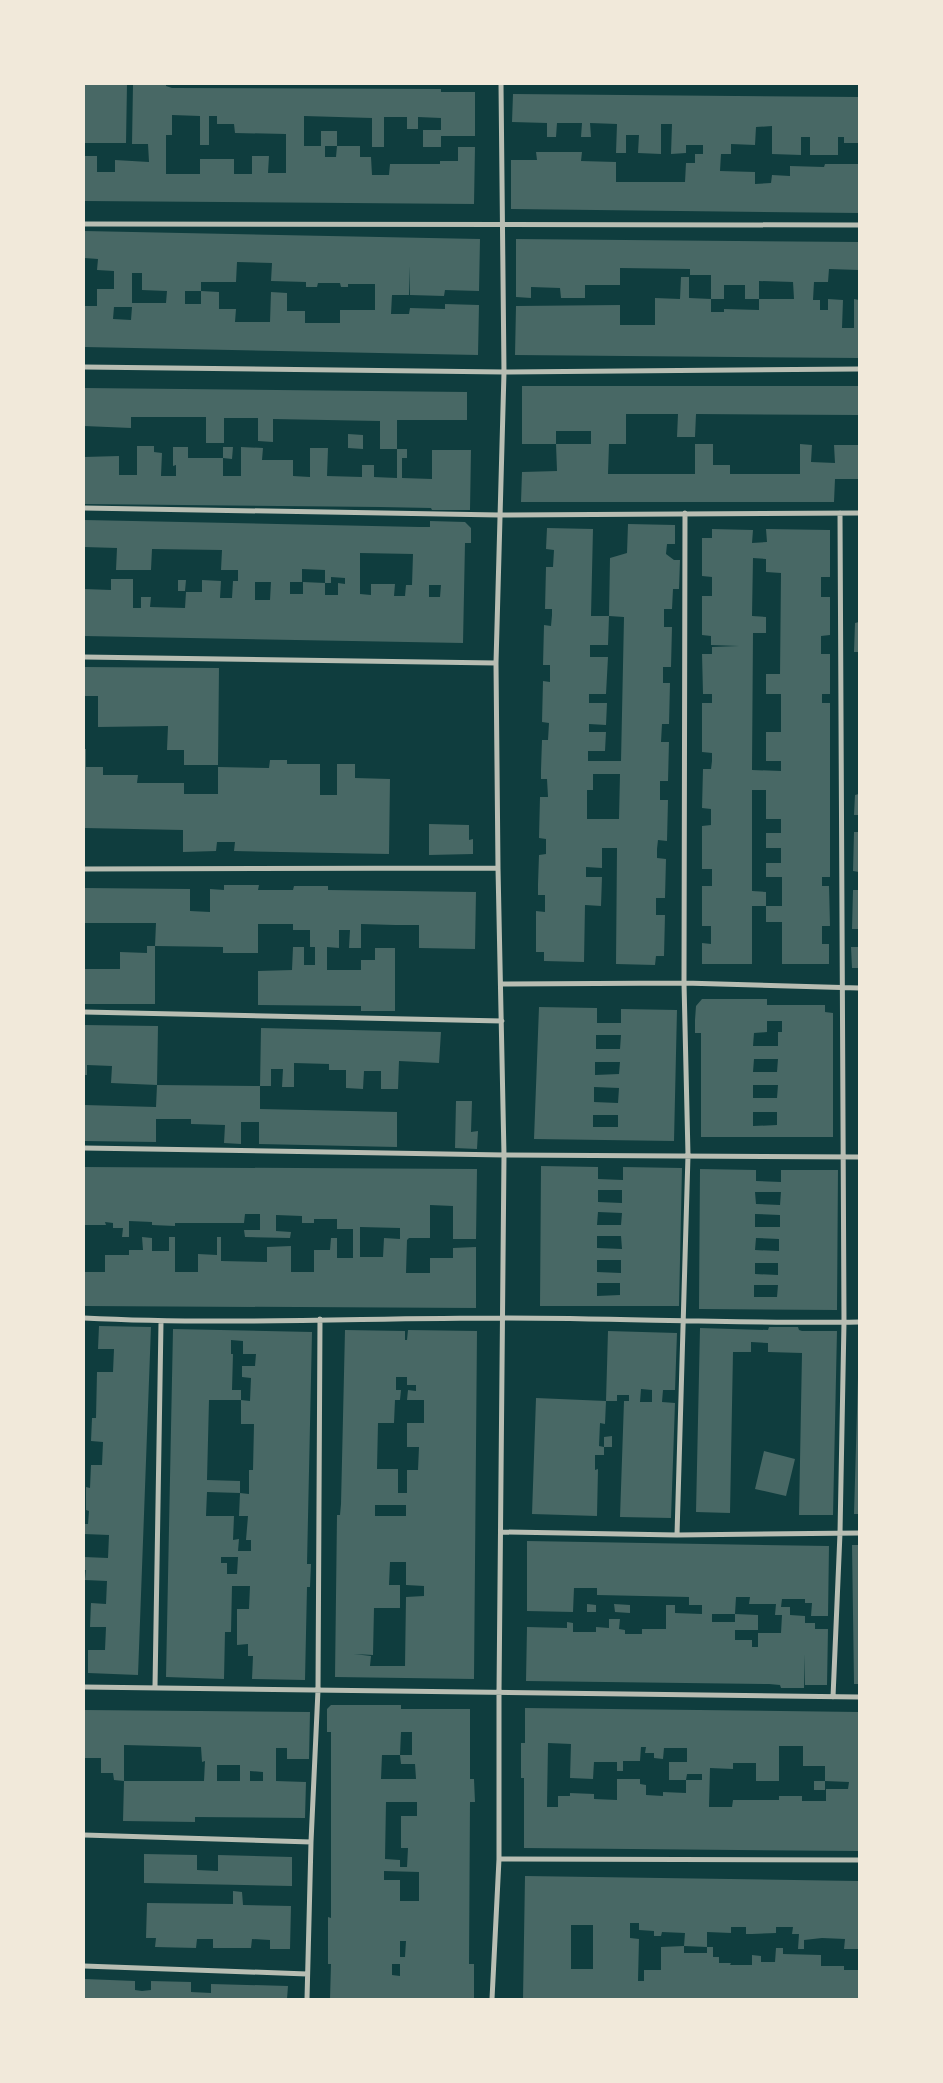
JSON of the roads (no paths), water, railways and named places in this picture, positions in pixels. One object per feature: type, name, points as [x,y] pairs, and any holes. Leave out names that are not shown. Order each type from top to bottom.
[{"type":"street","points":[[492,1999],[499,1859],[504,1155],[496,663],[504,372],[501,84]]},
{"type":"street","points":[[84,224],[859,225]]},
{"type":"street","points":[[84,367],[504,372],[859,369]]},
{"type":"street","points":[[84,508],[499,515],[859,513]]},
{"type":"street","points":[[676,1534],[688,1155],[684,984],[686,513]]},
{"type":"street","points":[[832,1697],[840,1533],[844,1322],[840,513]]},
{"type":"street","points":[[84,657],[496,663]]},
{"type":"street","points":[[84,869],[498,868]]},
{"type":"street","points":[[502,984],[684,984],[859,988]]},
{"type":"street","points":[[84,1012],[502,1020]]},
{"type":"street","points":[[84,1148],[504,1155],[859,1157]]},
{"type":"street","points":[[84,1318],[161,1322],[502,1318],[683,1322],[859,1322]]},
{"type":"street","points":[[307,1999],[311,1842],[318,1690],[320,1319]]},
{"type":"street","points":[[155,1688],[161,1322]]},
{"type":"street","points":[[501,1532],[676,1534],[859,1533]]},
{"type":"street","points":[[84,1688],[859,1697]]},
{"type":"street","points":[[84,1835],[311,1842]]},
{"type":"street","points":[[499,1859],[859,1860]]},
{"type":"street","points":[[84,1966],[308,1974]]}]
